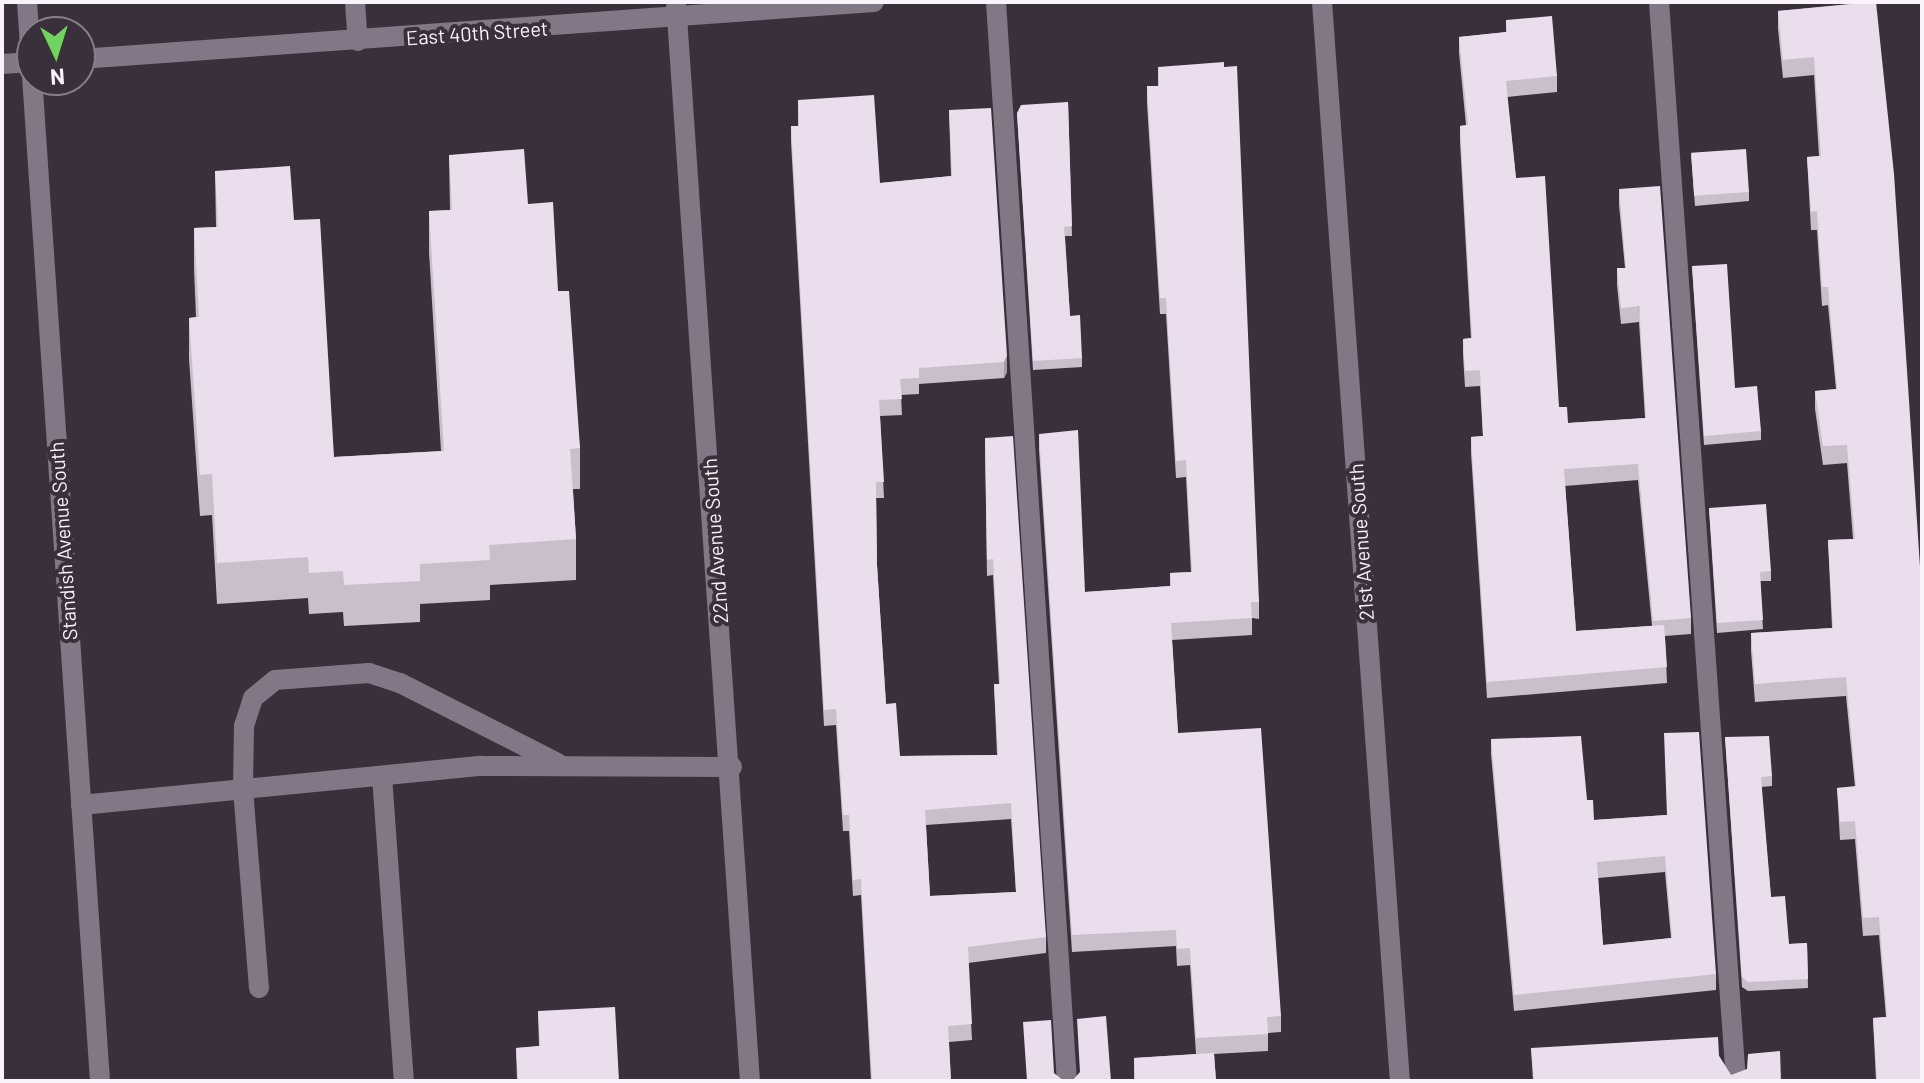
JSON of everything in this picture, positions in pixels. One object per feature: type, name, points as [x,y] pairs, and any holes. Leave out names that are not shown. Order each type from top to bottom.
[{"type":"street","points":[[355,2],[358,41]]},
{"type":"street","name":"East 40th Street","points":[[96,58],[358,41],[677,10],[874,2]]},
{"type":"street","points":[[996,2],[1067,1081]]},
{"type":"street","name":"21st Avenue South","points":[[1322,2],[1400,1081]]},
{"type":"street","points":[[1659,2],[1736,1081]]},
{"type":"street","name":"22nd Avenue South","points":[[677,10],[732,767],[750,1081]]},
{"type":"street","name":"Standish Avenue South","points":[[32,96],[100,1081]]},
{"type":"street","points":[[259,988],[243,790],[244,726],[253,698],[275,680],[334,673],[369,673],[400,683],[564,766]]},
{"type":"street","points":[[81,805],[481,766],[732,767]]},
{"type":"street","points":[[382,776],[404,1081]]},
{"type":"building","points":[[1876,2],[1894,174],[1922,597],[1922,1081],[1877,1081],[1873,1018],[1887,1017],[1879,917],[1863,918],[1855,821],[1840,822],[1837,788],[1856,786],[1846,677],[1755,684],[1751,633],[1833,628],[1828,540],[1855,539],[1847,445],[1823,446],[1815,391],[1837,389],[1828,287],[1822,287],[1817,211],[1811,212],[1807,157],[1821,156],[1814,57],[1783,60],[1778,11]]},
{"type":"building","points":[[1552,16],[1557,76],[1506,81],[1516,178],[1545,176],[1559,407],[1567,407],[1568,423],[1646,418],[1639,306],[1621,308],[1617,268],[1626,268],[1619,189],[1660,186],[1691,618],[1653,621],[1638,464],[1564,469],[1576,631],[1664,625],[1667,667],[1487,682],[1471,437],[1483,436],[1480,370],[1465,371],[1463,339],[1472,338],[1460,126],[1468,125],[1459,37],[1507,32],[1506,20]]},
{"type":"building","points":[[1224,62],[1224,67],[1237,66],[1259,602],[1251,602],[1252,618],[1171,623],[1178,733],[1261,728],[1281,1016],[1267,1017],[1268,1034],[1196,1038],[1190,948],[1177,949],[1176,930],[1072,935],[1039,434],[1078,430],[1085,592],[1171,586],[1170,573],[1192,572],[1186,460],[1176,461],[1166,298],[1160,298],[1147,86],[1159,86],[1158,67]]},
{"type":"building","points":[[874,95],[880,183],[952,176],[949,110],[991,108],[1007,356],[1004,362],[919,368],[919,378],[900,379],[902,399],[879,400],[884,482],[876,482],[877,565],[886,704],[896,703],[900,756],[998,755],[994,684],[1000,684],[993,559],[987,560],[985,438],[1013,436],[1046,937],[968,947],[972,1024],[948,1026],[951,1081],[872,1081],[861,879],[853,880],[849,815],[843,815],[836,709],[824,710],[791,126],[799,126],[798,100]],"holes":[[[1011,803],[1016,892],[930,896],[925,810]]]},
{"type":"building","points":[[1068,102],[1072,226],[1064,227],[1070,316],[1080,315],[1082,358],[1033,361],[1017,113],[1021,105]]},
{"type":"building","points":[[524,149],[528,204],[553,202],[558,291],[569,291],[580,448],[570,449],[576,539],[489,545],[490,560],[420,564],[420,581],[344,585],[343,571],[309,573],[308,557],[217,563],[212,474],[200,475],[189,318],[199,317],[194,228],[218,227],[215,171],[290,166],[294,220],[320,219],[334,457],[444,451],[429,211],[452,210],[449,155]]},
{"type":"building","points":[[1746,149],[1749,192],[1694,196],[1691,153]]},
{"type":"building","points":[[1727,264],[1735,388],[1757,386],[1761,431],[1704,436],[1692,266]]},
{"type":"building","points":[[1766,504],[1771,571],[1760,572],[1763,620],[1717,623],[1709,508]]},
{"type":"building","points":[[1699,732],[1716,974],[1514,995],[1491,739],[1581,736],[1587,800],[1593,800],[1594,820],[1667,815],[1664,733]],"holes":[[[1665,856],[1672,938],[1603,945],[1597,862]]]},
{"type":"building","points":[[1769,736],[1772,776],[1761,777],[1771,897],[1785,896],[1789,944],[1807,943],[1808,979],[1748,982],[1742,977],[1725,737]]},
{"type":"building","points":[[615,1007],[619,1081],[518,1081],[516,1048],[540,1046],[538,1011]]},
{"type":"building","points":[[1106,1016],[1111,1081],[1072,1081],[1080,1072],[1077,1019]]},
{"type":"building","points":[[1051,1020],[1054,1073],[1064,1081],[1027,1081],[1023,1022]]},
{"type":"building","points":[[1718,1037],[1719,1056],[1731,1075],[1747,1069],[1748,1054],[1780,1051],[1781,1081],[1534,1081],[1531,1048]]},
{"type":"building","points":[[1214,1053],[1216,1081],[1135,1081],[1134,1058]]}]
